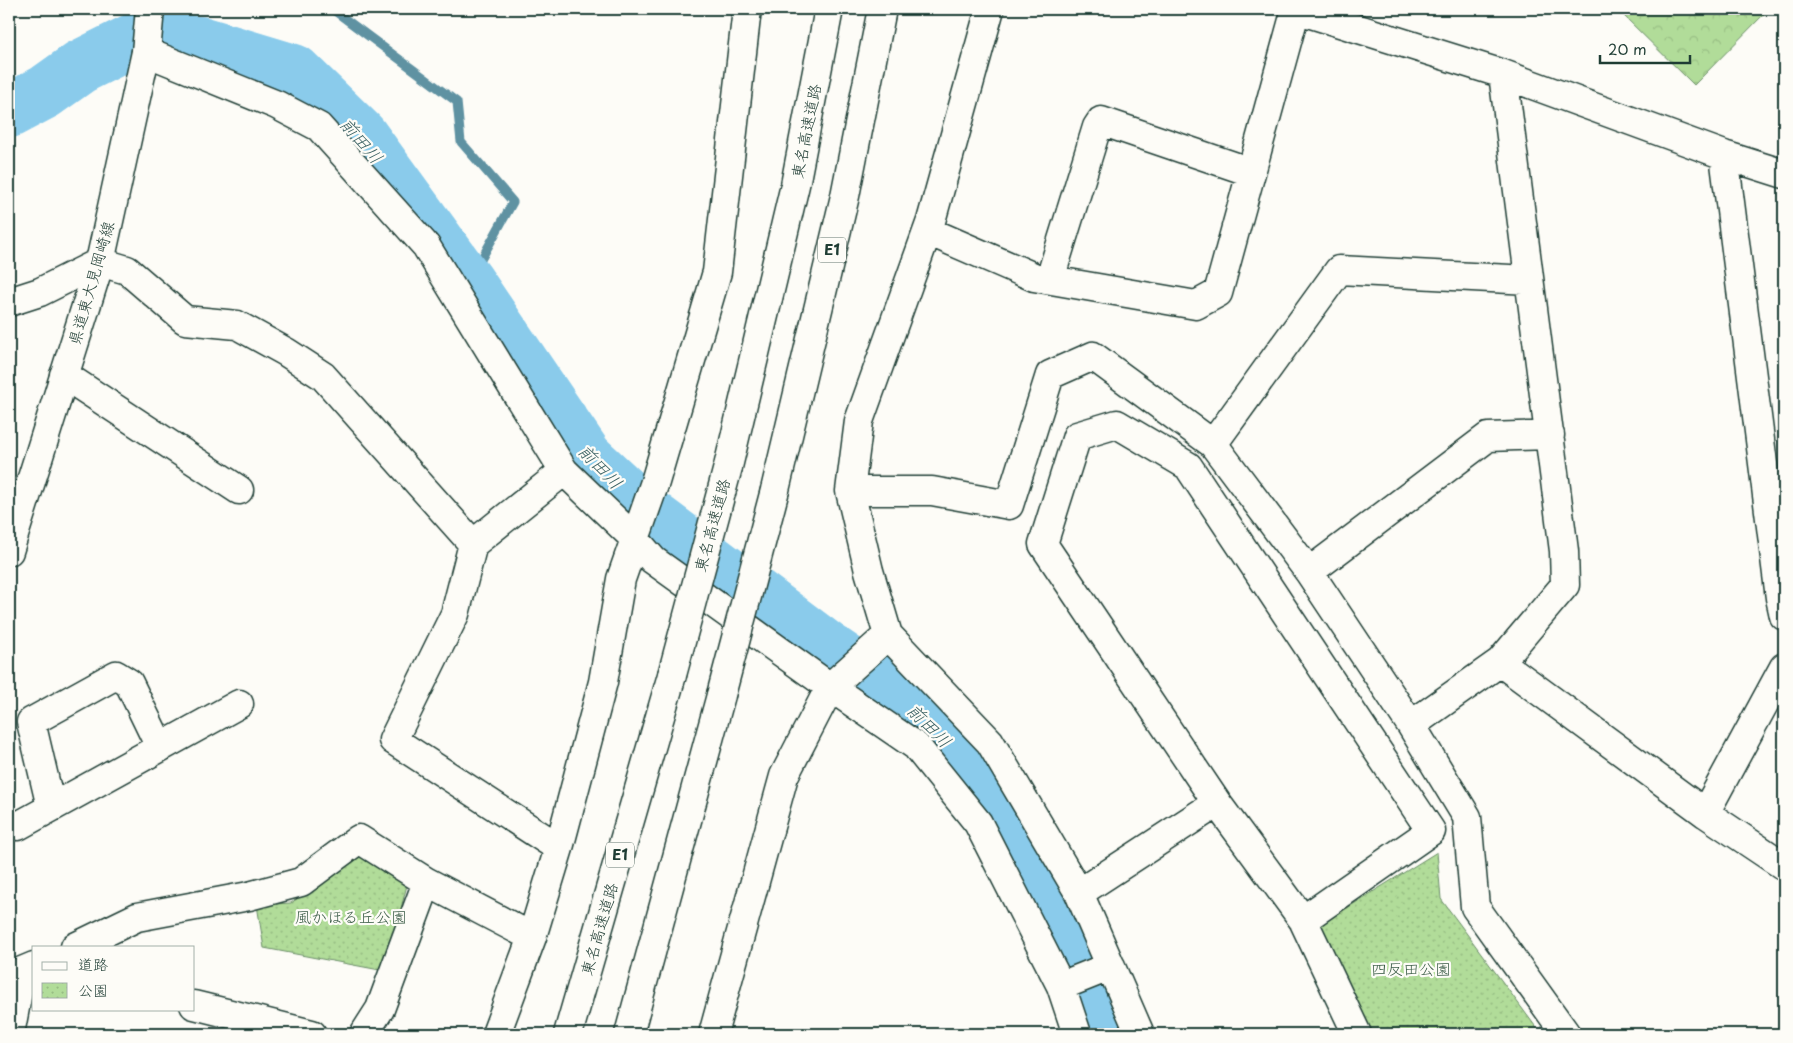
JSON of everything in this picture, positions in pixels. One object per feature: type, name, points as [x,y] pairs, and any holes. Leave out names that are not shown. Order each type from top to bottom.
[{"type":"main road","points":[[496,1034],[532,936],[559,848],[603,682],[621,580],[655,482],[717,272],[747,9]]},
{"type":"main road","name":"東名高速道路","points":[[568,1034],[672,676],[728,467],[795,185],[829,9]]},
{"type":"main road","name":"E1","points":[[629,1034],[775,490],[845,196],[882,9]]},
{"type":"main road","points":[[990,9],[928,231],[859,421],[850,491],[869,571],[888,635],[990,742],[1079,893],[1140,1034]]},
{"type":"main road","points":[[928,231],[1034,277],[1196,305],[1218,294],[1296,9],[1503,74],[1724,155],[1784,174]]},
{"type":"main road","name":"県道東大見岡崎線","points":[[9,551],[100,262],[146,52],[149,10]]},
{"type":"main road","points":[[146,52],[277,105],[319,127],[426,246],[564,471],[634,538],[653,560],[916,746],[978,823],[1060,986],[1077,1034]]},
{"type":"main road","points":[[1411,725],[1500,662],[1565,585],[1564,551],[1550,435],[1503,74]]},
{"type":"main road","points":[[1050,279],[1097,126],[1101,121],[1251,172]]},
{"type":"main road","points":[[1724,155],[1780,598],[1784,616]]},
{"type":"main road","points":[[9,302],[40,292],[100,262],[126,270],[185,320],[236,325],[286,352],[323,376],[473,544]]},
{"type":"main road","points":[[1213,444],[1339,270],[1530,280]]},
{"type":"main road","points":[[850,491],[932,491],[1008,504],[1050,375],[1093,356],[1213,444],[1309,572],[1411,725],[1467,817],[1475,907],[1566,1034]]},
{"type":"main road","points":[[64,375],[239,490]]},
{"type":"main road","points":[[1303,920],[1431,831],[1188,466],[1117,424],[1077,436],[1043,544],[1218,803],[1303,920],[1358,1034]]},
{"type":"main road","points":[[1309,572],[1488,437],[1550,435]]},
{"type":"main road","points":[[559,848],[393,740],[455,614],[473,544],[564,471]]},
{"type":"main road","points":[[713,1034],[784,776],[830,687],[888,635]]},
{"type":"main road","points":[[1500,662],[1705,813],[1784,866]]},
{"type":"main road","points":[[1705,813],[1784,667]]},
{"type":"main road","points":[[51,807],[31,722],[116,675],[129,683],[160,747]]},
{"type":"main road","points":[[9,823],[18,826],[239,704]]},
{"type":"main road","points":[[1079,893],[1218,803]]},
{"type":"main road","points":[[88,944],[137,917],[249,896],[301,882],[360,839],[427,882],[532,936]]},
{"type":"main road","points":[[364,1034],[380,1009],[427,882]]},
{"type":"main road","points":[[1060,986],[1111,966]]},
{"type":"main road","points":[[10,1034],[22,971],[32,967]]},
{"type":"main road","points":[[195,1005],[312,1034]]},
{"type":"green space","points":[[1617,9],[1769,9],[1694,85]]},
{"type":"green space","name":"四反田公園","points":[[1437,852],[1441,899],[1541,1034],[1369,1034],[1318,926]]},
{"type":"green space","name":"風かほる丘公園","points":[[359,855],[408,881],[385,971],[264,948],[257,905],[291,903]]},
{"type":"waterway","points":[[332,9],[457,102],[461,142],[513,202],[468,283]]},
{"type":"waterway","name":"前田川","points":[[9,111],[45,92],[80,67],[140,37],[201,43],[294,71],[361,136],[468,283],[586,457],[644,511],[827,648],[919,711],[996,798],[1073,943],[1110,1034]]}]
